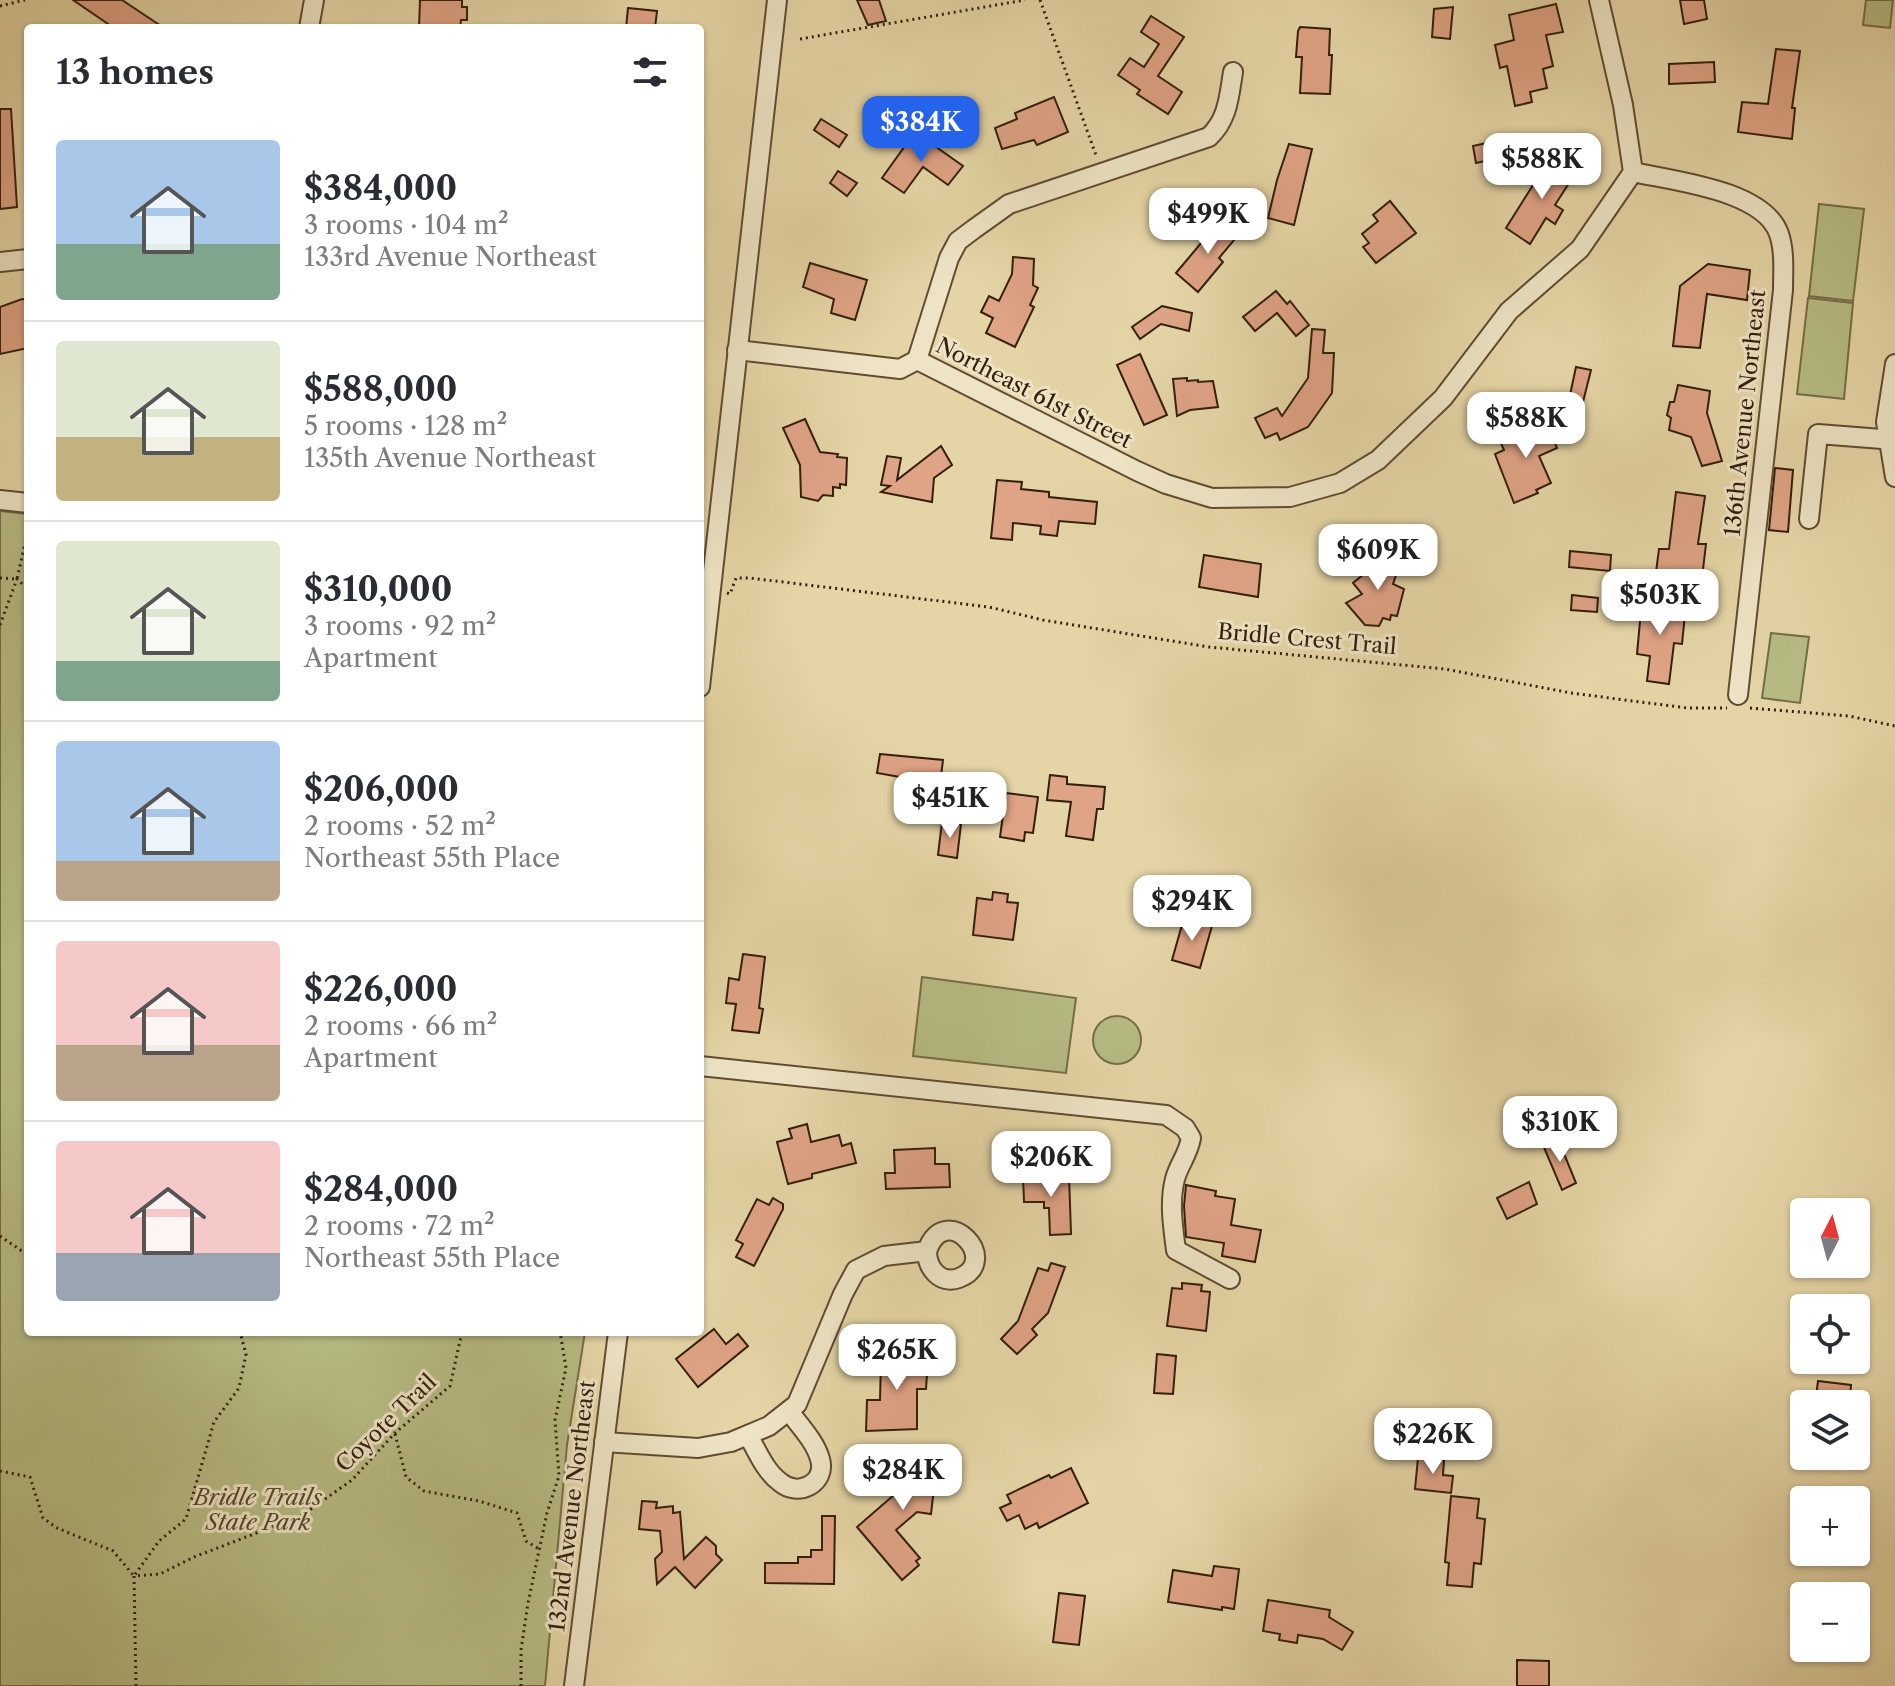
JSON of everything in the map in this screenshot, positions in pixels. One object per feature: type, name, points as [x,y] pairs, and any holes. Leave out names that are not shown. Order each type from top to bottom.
[{"type":"street","points":[[310,24],[314,0]]},
{"type":"street","points":[[704,613],[777,0]]},
{"type":"street","points":[[1599,0],[1623,105],[1633,172]]},
{"type":"street","points":[[917,360],[949,258],[958,241],[1009,204],[1209,137],[1220,126],[1227,111],[1233,72]]},
{"type":"street","name":"Northeast 61st Street","points":[[737,350],[900,369],[917,360],[1166,484],[1212,498],[1290,497],[1340,483],[1378,460],[1443,398],[1509,311],[1580,249],[1633,172]]},
{"type":"street","name":"136th Avenue Northeast","points":[[1633,172],[1702,186],[1755,205],[1768,215],[1778,232],[1783,251],[1783,290],[1738,704]]},
{"type":"street","points":[[0,262],[24,259]]},
{"type":"street","points":[[1895,364],[1886,422],[1892,439],[1895,477]]},
{"type":"street","points":[[1809,519],[1818,434],[1892,439]]},
{"type":"street","points":[[0,500],[24,503]]},
{"type":"street","points":[[704,1066],[1166,1115],[1185,1128],[1191,1138],[1172,1197],[1176,1250],[1230,1279]]},
{"type":"street","points":[[604,1442],[698,1448],[731,1442],[769,1426],[797,1404],[856,1270],[884,1256],[927,1251]]},
{"type":"street","name":"132nd Avenue Northeast","points":[[574,1686],[617,1336]]},
{"type":"street","points":[[748,1435],[769,1471],[780,1483],[790,1489],[801,1490],[812,1485],[819,1476],[821,1462],[815,1446],[789,1411]]},
{"type":"path","points":[[0,6],[25,0]]},
{"type":"path","points":[[800,39],[1025,0]]},
{"type":"path","points":[[1040,0],[1102,173]]},
{"type":"path","points":[[0,625],[17,579],[24,548]]},
{"type":"path","points":[[0,578],[17,579],[24,585]]},
{"type":"path","name":"Bridle Crest Trail","points":[[727,593],[730,594],[736,578],[750,578],[989,607],[1043,620],[1209,647],[1445,669],[1586,695],[1687,708],[1738,704],[1849,716],[1895,726]]},
{"type":"path","points":[[0,1236],[24,1250]]},
{"type":"path","points":[[136,1686],[134,1576],[159,1541],[186,1519],[214,1422],[239,1388],[246,1354],[241,1336]]},
{"type":"path","name":"Coyote Trail","points":[[134,1576],[160,1574],[194,1557],[301,1516],[352,1480],[395,1433],[450,1386],[461,1336]]},
{"type":"path","points":[[521,1686],[521,1650],[528,1603],[547,1513],[559,1476],[555,1420],[566,1368],[561,1336]]},
{"type":"path","points":[[395,1433],[406,1477],[424,1491],[479,1501],[517,1513],[526,1541],[539,1549]]},
{"type":"path","points":[[0,1471],[30,1477],[43,1518],[57,1528],[113,1551],[134,1576]]},
{"type":"green space","points":[[1866,0],[1893,0],[1890,28],[1863,25]]},
{"type":"green space","points":[[1819,204],[1864,209],[1853,301],[1809,296]]},
{"type":"green space","points":[[1808,298],[1853,303],[1844,399],[1797,394]]},
{"type":"green space","name":"Bridle Trails State Park","points":[[0,511],[24,514],[24,1336],[584,1336],[567,1445],[545,1686],[0,1686]]},
{"type":"green space","points":[[1771,633],[1809,637],[1800,703],[1762,698]]},
{"type":"green space","points":[[922,977],[1076,998],[1066,1073],[913,1056]]},
{"type":"green space","points":[[1117,1016],[1134,1023],[1141,1040],[1134,1057],[1117,1064],[1100,1057],[1093,1040],[1100,1023]]},
{"type":"building","points":[[73,0],[122,0],[158,24],[108,24]]},
{"type":"building","points":[[420,0],[462,0],[462,7],[467,7],[467,20],[461,20],[460,24],[419,24]]},
{"type":"building","points":[[857,0],[879,0],[886,21],[868,25]]},
{"type":"building","points":[[1680,0],[1704,0],[1707,19],[1684,24]]},
{"type":"building","points":[[1556,4],[1563,32],[1546,35],[1553,66],[1543,69],[1547,88],[1530,92],[1532,102],[1515,106],[1507,66],[1500,68],[1495,45],[1514,40],[1509,15]]},
{"type":"building","points":[[1453,7],[1450,39],[1432,37],[1434,9]]},
{"type":"building","points":[[628,8],[657,11],[655,24],[626,24]]},
{"type":"building","points":[[1151,16],[1184,37],[1158,76],[1182,92],[1168,114],[1137,94],[1140,90],[1118,75],[1130,58],[1144,67],[1159,44],[1141,32]]},
{"type":"building","points":[[1300,27],[1330,29],[1330,94],[1300,93],[1302,57],[1296,57]]},
{"type":"building","points":[[1776,49],[1800,51],[1792,108],[1795,108],[1792,139],[1738,132],[1742,102],[1768,104]]},
{"type":"building","points":[[1714,62],[1715,82],[1669,84],[1669,64]]},
{"type":"building","points":[[1054,97],[1068,132],[1037,145],[1034,140],[1002,149],[995,128],[1017,119],[1015,113]]},
{"type":"building","points":[[0,109],[11,109],[17,207],[0,209]]},
{"type":"building","points":[[821,119],[847,135],[839,147],[814,130]]},
{"type":"building","points":[[915,132],[963,166],[948,185],[923,167],[904,193],[882,178]]},
{"type":"building","points":[[1500,140],[1503,157],[1476,163],[1473,146]]},
{"type":"building","points":[[1289,144],[1312,149],[1294,225],[1268,218]]},
{"type":"building","points":[[1559,156],[1578,169],[1555,205],[1563,210],[1555,224],[1546,218],[1530,244],[1506,228],[1540,174],[1547,178]]},
{"type":"building","points":[[838,171],[857,183],[847,196],[830,183]]},
{"type":"building","points":[[1390,201],[1416,233],[1376,263],[1363,247],[1369,243],[1362,234],[1378,221],[1373,215]]},
{"type":"building","points":[[1222,218],[1240,233],[1219,258],[1223,262],[1198,292],[1176,273]]},
{"type":"building","points":[[1013,257],[1034,259],[1033,285],[1038,288],[1030,305],[1034,307],[1015,347],[986,333],[993,318],[981,312],[989,296],[999,301],[1012,274]]},
{"type":"building","points":[[810,263],[867,280],[855,320],[831,313],[834,299],[803,287]]},
{"type":"building","points":[[1708,264],[1750,270],[1747,300],[1707,294],[1700,348],[1673,346],[1680,286]]},
{"type":"building","points":[[1276,291],[1287,304],[1290,301],[1309,325],[1296,336],[1277,313],[1255,331],[1243,317]]},
{"type":"building","points":[[24,299],[24,349],[0,354],[0,307]]},
{"type":"building","points":[[1162,306],[1192,313],[1189,331],[1161,324],[1140,339],[1132,327]]},
{"type":"building","points":[[1312,329],[1325,330],[1323,353],[1334,353],[1332,393],[1308,427],[1280,440],[1277,433],[1265,438],[1255,418],[1277,408],[1282,416],[1308,378]]},
{"type":"building","points":[[1140,354],[1167,415],[1144,425],[1117,365]]},
{"type":"building","points":[[1576,367],[1591,370],[1578,422],[1565,418]]},
{"type":"building","points":[[1187,378],[1187,381],[1213,381],[1218,407],[1190,410],[1177,416],[1173,379]]},
{"type":"building","points":[[1678,385],[1710,391],[1707,413],[1722,461],[1702,466],[1691,437],[1669,430],[1671,418],[1667,415]]},
{"type":"building","points":[[805,419],[820,452],[847,458],[846,485],[833,487],[833,496],[823,495],[818,501],[801,497],[800,465],[783,428]]},
{"type":"building","points":[[1545,419],[1557,448],[1539,456],[1551,483],[1536,490],[1538,493],[1514,503],[1495,454],[1504,450],[1499,439]]},
{"type":"building","points":[[941,446],[952,465],[934,478],[932,502],[881,492],[890,486],[881,485],[887,456],[901,458],[897,480]]},
{"type":"building","points":[[1775,468],[1793,470],[1788,532],[1769,530]]},
{"type":"building","points":[[997,480],[1022,482],[1021,489],[1049,492],[1049,497],[1097,502],[1095,524],[1059,521],[1057,536],[1040,534],[1041,526],[1013,523],[1012,540],[991,538]]},
{"type":"building","points":[[1676,492],[1705,496],[1698,544],[1706,544],[1702,578],[1656,572],[1659,549],[1669,549]]},
{"type":"building","points":[[1374,551],[1401,561],[1393,584],[1404,589],[1397,616],[1391,615],[1390,620],[1383,618],[1379,626],[1365,625],[1346,603],[1362,594],[1353,583],[1369,570]]},
{"type":"building","points":[[1570,551],[1611,555],[1610,571],[1569,567]]},
{"type":"building","points":[[1204,555],[1261,564],[1258,597],[1199,587]]},
{"type":"building","points":[[1572,595],[1598,598],[1597,612],[1571,610]]},
{"type":"building","points":[[1642,600],[1679,603],[1678,613],[1685,614],[1682,644],[1674,643],[1669,684],[1647,681],[1650,656],[1637,654]]},
{"type":"building","points":[[880,754],[943,760],[940,784],[877,773]]},
{"type":"building","points":[[1050,775],[1067,777],[1067,784],[1105,787],[1103,809],[1097,809],[1093,840],[1066,836],[1071,802],[1047,800]]},
{"type":"building","points":[[1006,793],[1038,797],[1033,833],[1025,832],[1024,841],[1000,837]]},
{"type":"building","points":[[942,822],[961,824],[957,858],[938,855]]},
{"type":"building","points":[[993,892],[1008,894],[1007,902],[1018,903],[1013,940],[973,935],[977,898],[992,900]]},
{"type":"building","points":[[1184,918],[1212,926],[1200,968],[1172,960]]},
{"type":"building","points":[[743,954],[765,957],[759,1033],[732,1030],[736,1004],[726,1003],[729,978],[739,980]]},
{"type":"building","points":[[807,1124],[811,1142],[839,1135],[842,1146],[851,1143],[856,1163],[812,1174],[812,1178],[788,1184],[777,1142],[792,1138],[789,1129]]},
{"type":"building","points":[[1558,1139],[1576,1183],[1562,1190],[1543,1145]]},
{"type":"building","points":[[935,1148],[935,1164],[949,1164],[950,1187],[886,1189],[885,1173],[895,1173],[894,1150]]},
{"type":"building","points":[[1069,1175],[1071,1234],[1050,1235],[1049,1208],[1044,1208],[1044,1202],[1024,1202],[1023,1176]]},
{"type":"building","points":[[1529,1182],[1537,1204],[1507,1219],[1497,1198]]},
{"type":"building","points":[[1186,1185],[1216,1191],[1215,1196],[1235,1199],[1231,1225],[1261,1230],[1255,1262],[1222,1256],[1224,1243],[1186,1237]]},
{"type":"building","points":[[773,1198],[783,1204],[783,1209],[754,1266],[736,1257],[743,1244],[736,1240],[757,1199],[769,1205]]},
{"type":"building","points":[[1051,1263],[1065,1267],[1048,1313],[1032,1329],[1037,1335],[1017,1354],[1001,1339],[1018,1321],[1038,1268],[1048,1271]]},
{"type":"building","points":[[1182,1283],[1202,1285],[1201,1291],[1210,1292],[1206,1331],[1167,1326],[1172,1288],[1182,1289]]},
{"type":"building","points":[[714,1329],[726,1344],[738,1334],[748,1346],[698,1387],[676,1359]]},
{"type":"building","points":[[900,1343],[918,1343],[917,1374],[927,1374],[926,1389],[917,1389],[917,1429],[866,1431],[867,1400],[880,1400],[881,1361],[889,1361],[890,1350],[900,1350]]},
{"type":"building","points":[[1157,1354],[1176,1356],[1173,1394],[1154,1393]]},
{"type":"building","points":[[1818,1381],[1851,1385],[1851,1390],[1817,1390]]},
{"type":"building","points":[[920,1451],[938,1453],[931,1514],[917,1512],[896,1530],[920,1558],[916,1561],[919,1565],[902,1580],[857,1527],[895,1494],[900,1456],[919,1458]]},
{"type":"building","points":[[1418,1458],[1444,1460],[1443,1475],[1453,1476],[1451,1493],[1415,1489]]},
{"type":"building","points":[[1071,1468],[1088,1503],[1039,1528],[1037,1523],[1025,1529],[1019,1515],[1007,1521],[1000,1508],[1011,1503],[1007,1495]]},
{"type":"building","points":[[1451,1496],[1479,1499],[1477,1518],[1485,1519],[1481,1564],[1474,1563],[1472,1587],[1447,1585],[1449,1563],[1445,1562]]},
{"type":"building","points":[[642,1501],[657,1502],[656,1508],[673,1506],[673,1513],[680,1512],[684,1559],[706,1537],[716,1546],[716,1554],[722,1560],[695,1588],[675,1567],[657,1584],[655,1559],[662,1552],[660,1531],[639,1529]]},
{"type":"building","points":[[822,1516],[835,1516],[834,1584],[765,1583],[765,1563],[798,1563],[798,1557],[811,1557],[811,1550],[822,1550]]},
{"type":"building","points":[[1214,1566],[1239,1569],[1234,1609],[1168,1602],[1173,1570],[1212,1576]]},
{"type":"building","points":[[1059,1593],[1085,1596],[1079,1645],[1053,1642]]},
{"type":"building","points":[[1268,1600],[1330,1610],[1329,1617],[1353,1632],[1342,1650],[1323,1639],[1298,1635],[1297,1643],[1279,1640],[1280,1634],[1263,1631]]},
{"type":"building","points":[[1517,1660],[1549,1661],[1549,1686],[1517,1686]]}]
